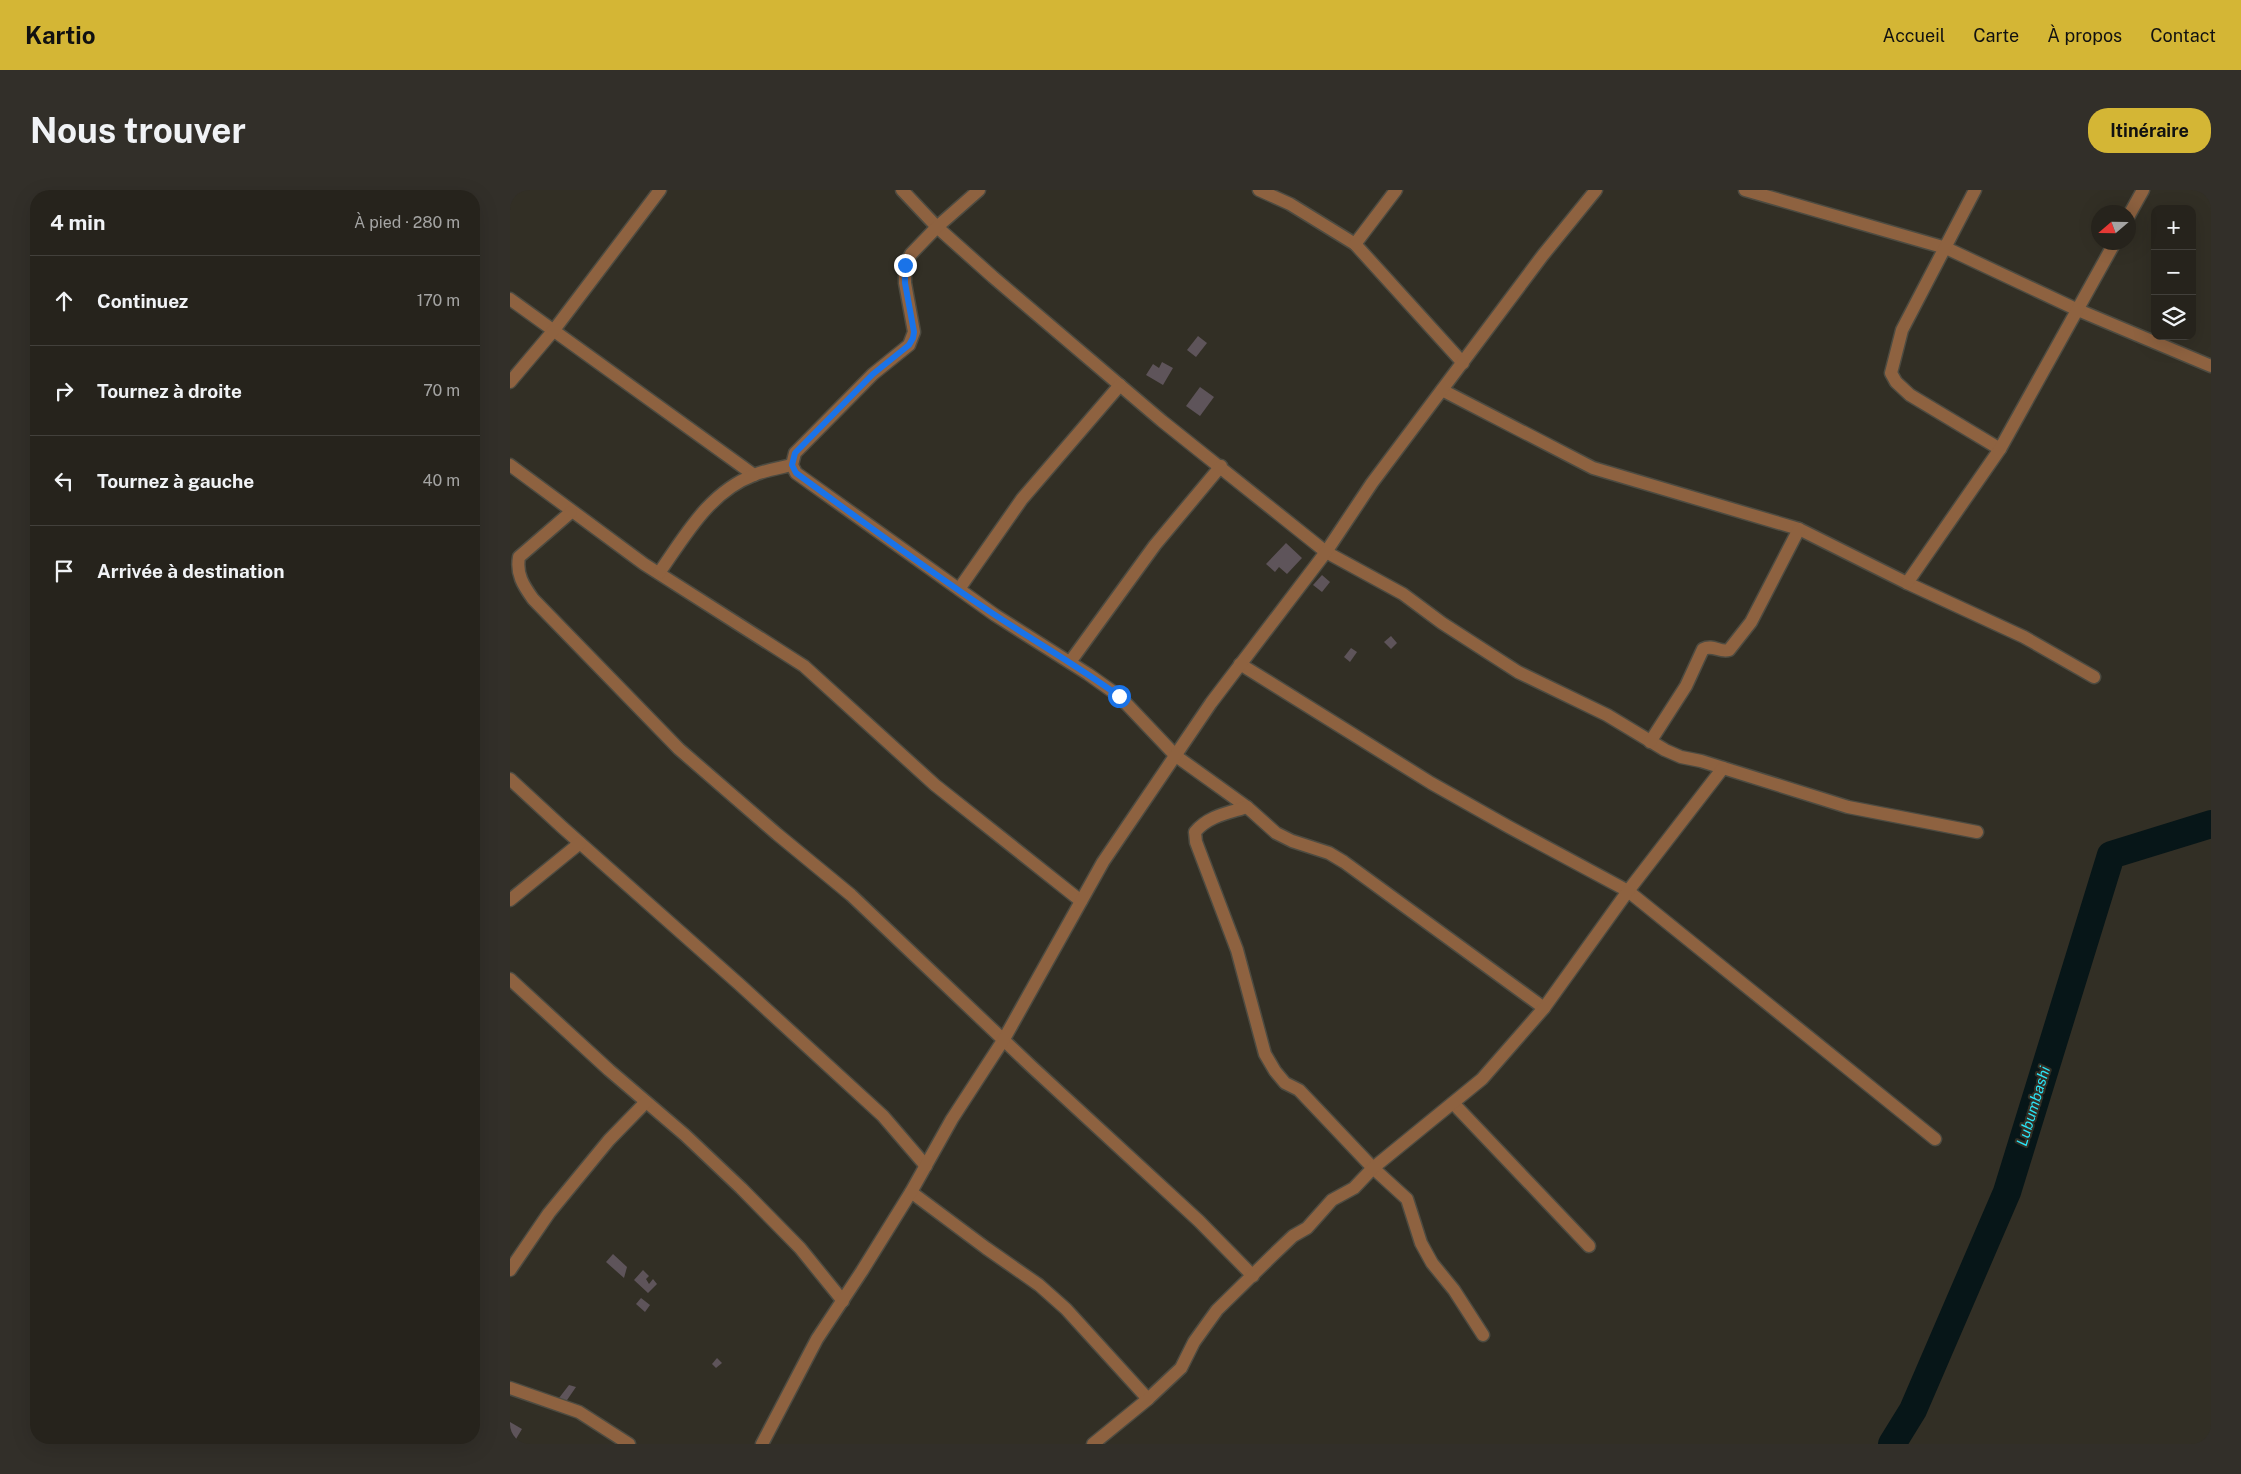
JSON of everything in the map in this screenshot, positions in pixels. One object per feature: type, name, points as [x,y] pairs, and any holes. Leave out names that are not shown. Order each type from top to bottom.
[{"type":"street","points":[[510,382],[554,330],[660,190]]},
{"type":"street","points":[[902,190],[937,227],[1162,421],[1221,466],[1326,552],[1403,594],[1442,623],[1518,672],[1607,715],[1650,742],[1681,757],[1723,768],[1848,807],[1977,832]]},
{"type":"street","points":[[979,190],[937,227],[911,254],[905,265],[905,283],[914,332],[909,345],[873,374],[795,453],[792,465],[796,473],[959,589],[1119,696],[1176,756],[1247,807],[1276,833],[1344,862],[1544,1008]]},
{"type":"street","points":[[1259,190],[1290,204],[1355,244],[1462,363]]},
{"type":"street","points":[[1355,244],[1396,190]]},
{"type":"street","points":[[762,1444],[818,1338],[911,1192],[952,1119],[1004,1039],[1103,862],[1240,664],[1326,552],[1372,483],[1543,255],[1596,190]]},
{"type":"street","points":[[1745,190],[1946,248],[2078,310],[2211,366]]},
{"type":"street","points":[[1975,190],[1902,330],[1892,372],[1896,382],[1910,395],[2000,449]]},
{"type":"street","points":[[2135,205],[2143,190]]},
{"type":"street","points":[[1907,583],[2000,449],[2111,250]]},
{"type":"street","points":[[510,299],[754,475]]},
{"type":"street","points":[[959,589],[1022,499],[1120,385]]},
{"type":"street","points":[[1442,390],[1593,468],[1799,529],[1907,583],[2024,637],[2094,677]]},
{"type":"street","points":[[510,465],[571,512],[660,573],[804,666],[935,785],[1081,901]]},
{"type":"street","points":[[660,573],[700,514],[728,488],[754,475],[792,465]]},
{"type":"street","points":[[1070,662],[1155,545],[1221,466]]},
{"type":"street","points":[[571,512],[518,557],[517,568],[521,582],[533,599],[679,749],[851,895],[1032,1067],[1199,1221],[1252,1276]]},
{"type":"street","points":[[1650,742],[1681,694],[1704,649],[1712,647],[1726,652],[1751,622],[1799,529]]},
{"type":"street","points":[[1240,664],[1430,783],[1509,828],[1628,891],[1934,1139]]},
{"type":"street","points":[[1093,1444],[1148,1399],[1180,1368],[1194,1342],[1217,1310],[1293,1236],[1307,1228],[1332,1200],[1354,1188],[1372,1168],[1482,1080],[1544,1008],[1628,891],[1723,768]]},
{"type":"street","points":[[510,779],[740,984],[882,1116],[926,1166]]},
{"type":"street","points":[[1247,807],[1212,817],[1195,832],[1196,842],[1237,950],[1265,1054],[1274,1071],[1285,1083],[1299,1090],[1372,1168],[1408,1199],[1421,1243],[1432,1263],[1454,1290],[1483,1335]]},
{"type":"street","points":[[510,900],[580,843]]},
{"type":"street","points":[[510,979],[685,1135],[741,1188],[800,1248],[843,1301]]},
{"type":"street","points":[[510,1270],[549,1213],[609,1140],[646,1102]]},
{"type":"street","points":[[1453,1103],[1589,1246]]},
{"type":"street","points":[[911,1192],[986,1248],[1039,1284],[1066,1309],[1148,1399]]},
{"type":"street","points":[[510,1388],[579,1412],[629,1444]]},
{"type":"building","points":[[1198,336],[1207,343],[1196,357],[1187,350]]},
{"type":"building","points":[[1162,362],[1173,368],[1163,385],[1146,375],[1153,364],[1159,368]]},
{"type":"building","points":[[1200,387],[1214,397],[1200,416],[1186,406]]},
{"type":"building","points":[[1286,543],[1302,558],[1287,574],[1279,567],[1275,572],[1266,564]]},
{"type":"building","points":[[1322,575],[1330,582],[1322,592],[1313,585]]},
{"type":"building","points":[[1391,636],[1397,643],[1391,649],[1384,642]]},
{"type":"building","points":[[1351,648],[1357,652],[1350,662],[1344,657]]},
{"type":"building","points":[[613,1254],[627,1267],[624,1278],[606,1262]]},
{"type":"building","points":[[643,1270],[649,1276],[646,1279],[649,1284],[653,1279],[657,1284],[648,1293],[634,1280]]},
{"type":"building","points":[[641,1298],[650,1305],[645,1312],[636,1304]]},
{"type":"building","points":[[717,1358],[722,1363],[716,1368],[712,1364]]},
{"type":"building","points":[[569,1385],[576,1387],[565,1403],[559,1398]]},
{"type":"building","points":[[510,1422],[522,1429],[513,1444],[510,1444]]},
{"type":"waterway","name":"Lubumbashi","points":[[1892,1444],[1913,1410],[2007,1192],[2111,855],[2211,824]]},
{"type":"route","points":[[905,265],[905,283],[914,332],[913,338],[909,345],[873,374],[795,453],[792,465],[796,473],[933,572],[1119,696]]}]
